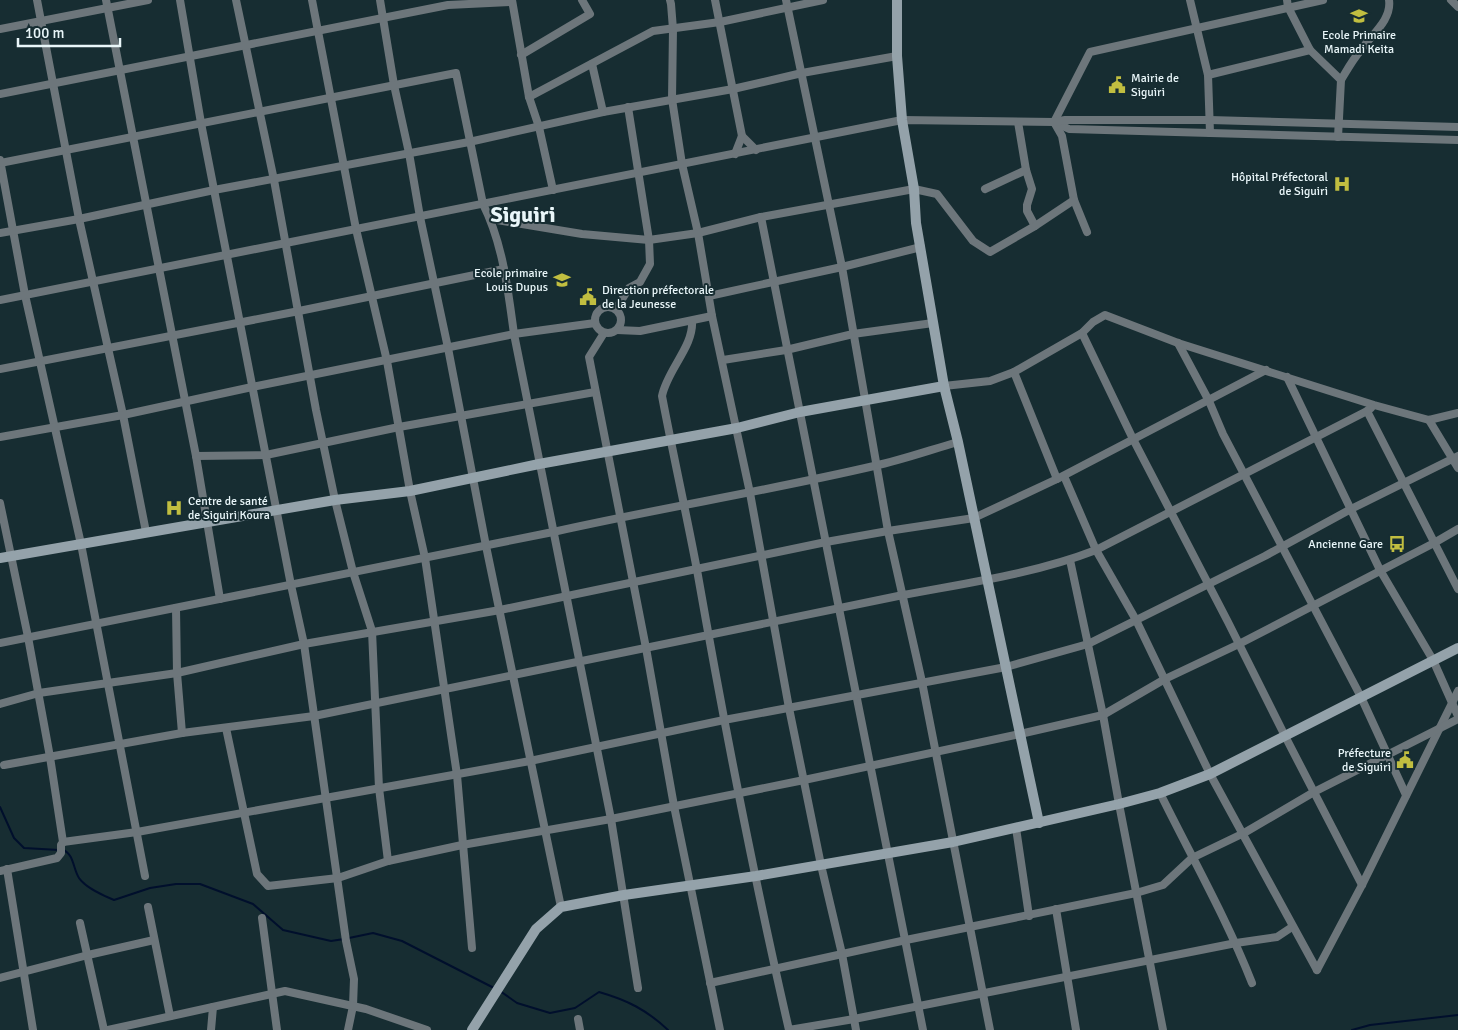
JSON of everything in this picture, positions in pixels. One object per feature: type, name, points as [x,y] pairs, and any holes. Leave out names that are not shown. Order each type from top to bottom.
[{"type":"street","points":[[37,0],[79,219],[123,415],[146,532]]},
{"type":"street","points":[[0,29],[41,21],[107,4],[148,0]]},
{"type":"street","points":[[180,0],[201,123],[304,644],[346,938],[354,979],[353,1006],[348,1030]]},
{"type":"street","points":[[236,0],[287,243],[310,376],[335,500],[353,572],[372,632],[380,788],[388,861]]},
{"type":"street","points":[[312,0],[356,229],[387,361],[410,491],[425,558],[457,775],[472,948]]},
{"type":"street","points":[[380,0],[394,85],[420,216],[561,907]]},
{"type":"street","points":[[521,55],[590,14],[582,0]]},
{"type":"street","points":[[670,0],[673,30],[672,100],[682,164],[698,233],[712,316],[750,493],[789,708],[842,954],[856,1030]]},
{"type":"street","points":[[716,0],[742,136],[756,150]]},
{"type":"street","points":[[529,97],[653,31],[673,30],[720,22],[787,4],[823,0]]},
{"type":"street","points":[[896,0],[897,56],[902,120],[914,189],[916,222],[933,323],[944,386],[958,442],[1039,823]]},
{"type":"street","points":[[1190,0],[1208,74],[1210,133]]},
{"type":"street","points":[[1054,122],[1090,52],[1288,3],[1323,0]]},
{"type":"street","points":[[1338,137],[1340,80],[1361,49],[1383,24],[1390,5],[1389,0]]},
{"type":"street","points":[[1451,0],[1458,7]]},
{"type":"street","points":[[0,94],[383,18],[447,2],[511,1],[529,97],[539,126],[553,190]]},
{"type":"street","points":[[1288,3],[1310,50],[1340,80]]},
{"type":"street","points":[[107,4],[186,401],[220,599]]},
{"type":"street","points":[[787,4],[842,267],[888,531],[922,682],[990,1030]]},
{"type":"street","points":[[1208,74],[1310,50]]},
{"type":"street","points":[[0,233],[79,219],[214,190],[470,142],[628,107],[733,89],[802,73],[897,56]]},
{"type":"street","points":[[592,64],[603,112]]},
{"type":"street","points":[[145,876],[81,544],[25,295],[0,162],[456,73],[483,204],[491,219],[504,269],[514,334],[539,464],[611,819],[638,988]]},
{"type":"street","points":[[616,309],[629,288],[640,282],[650,264],[649,240],[628,107]]},
{"type":"street","points":[[0,300],[902,120],[1054,122],[1065,120],[1210,120],[1458,127]]},
{"type":"street","points":[[1018,122],[1026,170],[1032,189],[1027,211],[1035,226]]},
{"type":"street","points":[[1054,122],[1068,129],[1458,140]]},
{"type":"street","points":[[1054,122],[1062,136],[1074,200],[1087,232]]},
{"type":"street","points":[[734,154],[742,136]]},
{"type":"street","points":[[985,189],[1026,170]]},
{"type":"street","points":[[491,219],[582,234],[649,240],[698,233],[761,217],[914,189],[937,194],[973,241],[990,252],[1035,226],[1074,200]]},
{"type":"street","points":[[761,217],[923,1030]]},
{"type":"street","points":[[709,296],[842,267],[920,247]]},
{"type":"street","points":[[0,369],[299,312],[504,269]]},
{"type":"street","points":[[617,330],[620,326],[621,317],[616,309],[607,307],[599,310],[594,318],[595,323],[598,329],[609,334],[617,330],[640,331],[712,316]]},
{"type":"street","points":[[5,556],[335,500],[410,491],[539,464],[737,428],[800,412],[864,399],[944,386],[990,381],[1014,372],[1082,333],[1093,322],[1105,316],[1178,342],[1374,405],[1429,420],[1458,413]]},
{"type":"street","points":[[692,320],[693,328],[690,338],[664,386],[662,396],[724,720],[789,1030],[984,994],[1277,936],[1292,926]]},
{"type":"street","points":[[0,437],[123,415],[514,334],[595,323]]},
{"type":"street","points":[[722,360],[786,350],[853,334],[933,323]]},
{"type":"street","points":[[604,333],[589,357],[606,452],[646,648],[674,806],[720,1030]]},
{"type":"street","points":[[1082,333],[1133,439],[1362,885]]},
{"type":"street","points":[[1178,342],[1243,474],[1361,697],[1406,795]]},
{"type":"street","points":[[0,704],[39,694],[107,682],[177,673],[304,644],[500,610],[826,542],[974,518],[1061,478],[1266,370]]},
{"type":"street","points":[[1014,372],[1061,478],[1096,550],[1136,620],[1210,774],[1244,833],[1317,970],[1362,885],[1458,691]]},
{"type":"street","points":[[710,982],[1029,916],[1136,893],[1163,885],[1192,858],[1244,833],[1314,792],[1388,756],[1458,718],[1453,702],[1433,660],[1380,570],[1287,377]]},
{"type":"street","points":[[196,456],[266,455],[461,415],[596,392]]},
{"type":"street","points":[[4,765],[182,733],[314,716],[903,595],[987,580],[1070,560],[1096,550],[1367,411],[1374,405]]},
{"type":"street","points":[[1367,411],[1434,543],[1456,578],[1458,589]]},
{"type":"street","points":[[1429,420],[1455,457],[1458,468]]},
{"type":"street","points":[[0,643],[486,546],[620,517],[813,480],[876,466],[958,442]]},
{"type":"street","points":[[62,847],[243,812],[530,762],[724,720],[1006,667],[1088,644],[1208,585],[1455,457]]},
{"type":"street","points":[[0,503],[5,556],[28,637],[39,694],[50,757],[62,847],[57,858],[3,870],[33,1030]]},
{"type":"street","points":[[226,728],[257,874],[268,886],[338,878],[388,861],[462,845],[611,819],[804,780],[1103,715],[1165,679],[1239,644],[1458,529]]},
{"type":"street","points":[[1070,560],[1103,715],[1163,1030]]},
{"type":"street","points":[[176,608],[177,673],[182,733]]},
{"type":"street","points":[[472,1030],[536,929],[561,907],[624,895],[756,876],[953,842],[1160,793],[1210,774],[1458,648]]},
{"type":"street","points":[[1160,793],[1236,943],[1252,983]]},
{"type":"street","points":[[1016,828],[1029,916]]},
{"type":"street","points":[[148,907],[170,1016]]},
{"type":"street","points":[[1056,909],[1076,1030]]},
{"type":"street","points":[[262,918],[277,1030]]},
{"type":"street","points":[[80,923],[104,1030]]},
{"type":"street","points":[[0,978],[154,940]]},
{"type":"street","points":[[108,1030],[285,991],[353,1006],[427,1030]]},
{"type":"street","points":[[211,1030],[213,1007]]},
{"type":"street","points":[[578,1019],[580,1030]]},
{"type":"waterway","points":[[0,807],[14,838],[24,848],[59,850]]},
{"type":"waterway","points":[[63,850],[69,855],[79,878],[86,885],[114,900],[150,888],[176,884],[200,884],[253,904],[283,930],[331,941],[344,939]]},
{"type":"waterway","points":[[349,938],[373,933],[402,941],[494,988]]},
{"type":"waterway","points":[[500,991],[517,1003],[550,1013],[575,1008],[599,992],[636,1006],[668,1030]]},
{"type":"waterway","points":[[1352,1030],[1370,1025],[1458,1015]]},
{"type":"place","name":"Ecole Primaire Mamadi Keita","points":[[1359,16]]},
{"type":"place","name":"Mairie de Siguiri","points":[[1117,85]]},
{"type":"place","name":"Hôpital Préfectoral de Siguiri","points":[[1342,184]]},
{"type":"place","name":"Ecole primaire Louis Dupus","points":[[562,280]]},
{"type":"place","name":"Direction préfectorale de la Jeunesse","points":[[588,297]]},
{"type":"place","name":"Centre de santé de Siguiri Koura","points":[[174,508]]},
{"type":"place","name":"Ancienne Gare","points":[[1397,544]]},
{"type":"place","name":"Préfecture de Siguiri","points":[[1405,760]]},
{"type":"district","name":"Siguiri","points":[[523,214]]}]
